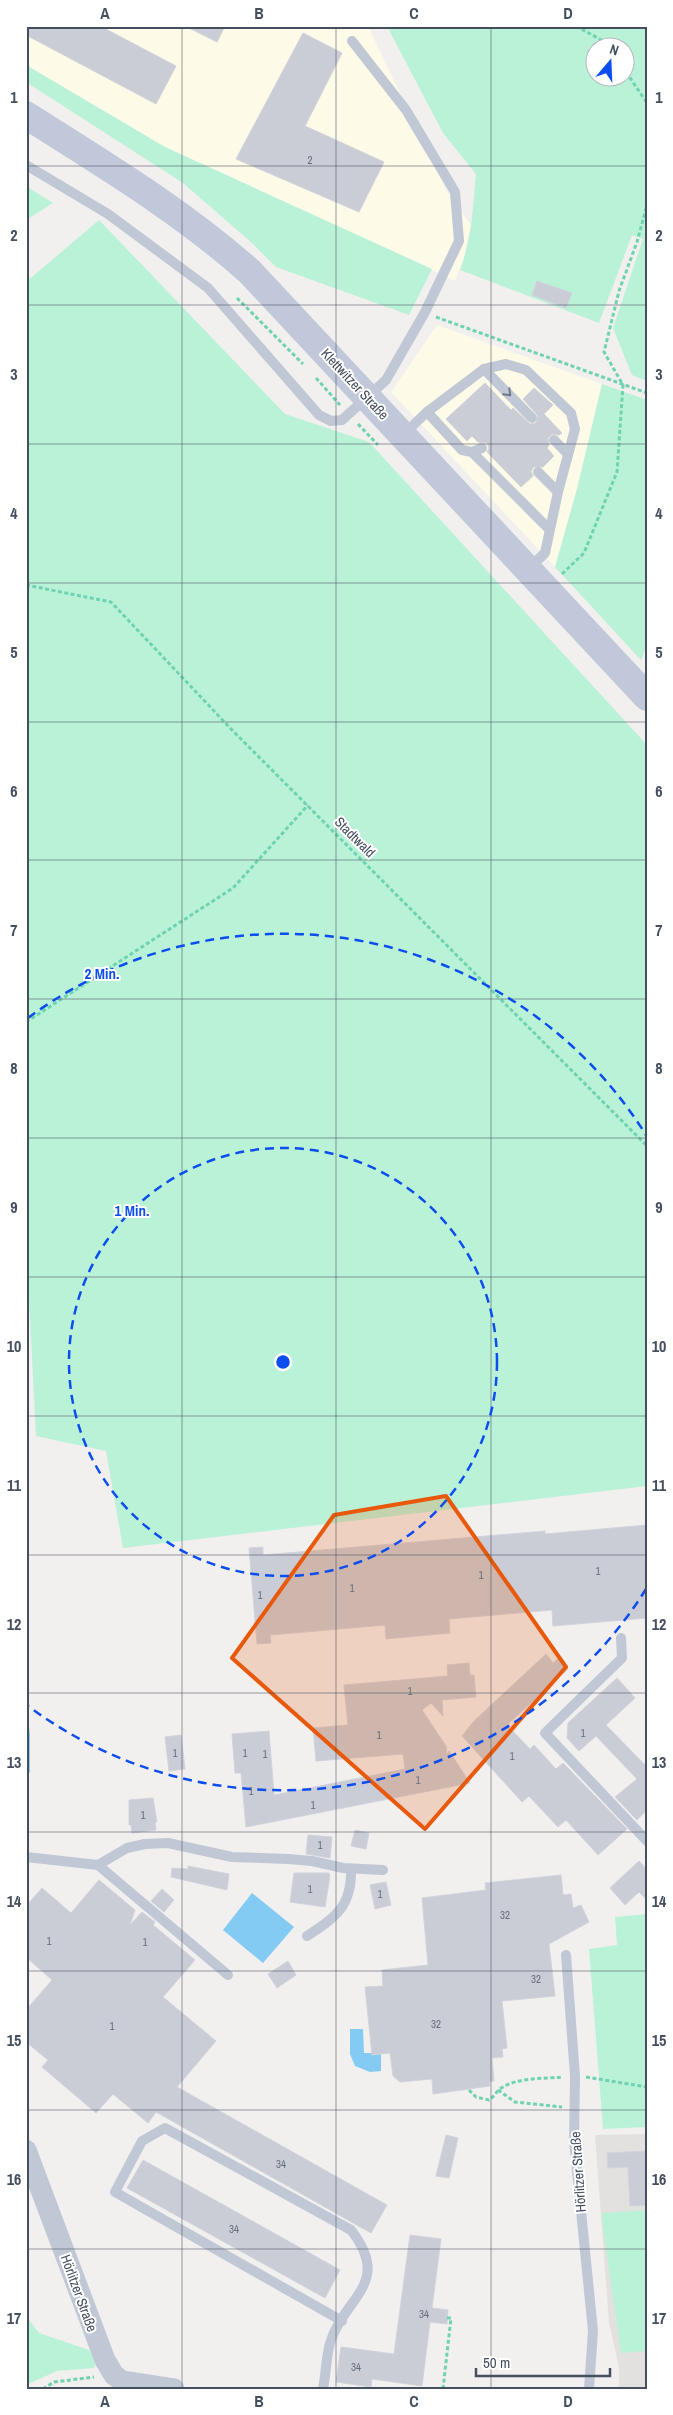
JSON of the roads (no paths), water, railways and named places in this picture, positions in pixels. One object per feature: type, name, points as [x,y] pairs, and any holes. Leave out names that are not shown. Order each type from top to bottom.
[{"type":"main road","name":"Klettwitzer Straße","points":[[26,115],[165,205],[214,240],[250,272],[647,697]]},
{"type":"street","name":"Hörlitzer Straße","points":[[26,2150],[98,2346],[114,2375],[133,2383],[174,2389]]},
{"type":"lane","points":[[26,165],[108,214],[208,288],[319,416],[330,421],[342,420],[386,380],[425,312],[459,241],[456,192],[406,110],[352,40]]},
{"type":"lane","points":[[403,435],[427,412],[484,369],[506,364],[526,370],[571,413],[575,429],[549,529],[545,553],[527,569]]},
{"type":"lane","points":[[484,369],[532,418]]},
{"type":"lane","points":[[427,412],[462,450],[472,452],[482,448]]},
{"type":"lane","points":[[554,440],[568,454]]},
{"type":"lane","points":[[472,452],[549,529]]},
{"type":"lane","points":[[538,472],[558,492]]},
{"type":"lane","points":[[621,1638],[622,1658],[545,1733],[647,1840]]},
{"type":"lane","points":[[98,1865],[127,1848],[145,1844],[168,1843],[232,1857],[312,1861],[351,1869],[383,1870]]},
{"type":"lane","points":[[26,1856],[98,1865],[228,1975]]},
{"type":"lane","points":[[307,1936],[334,1918],[342,1907],[351,1884],[351,1869]]},
{"type":"lane","name":"Hörlitzer Straße","points":[[566,1956],[575,2076],[574,2141],[593,2331],[589,2389]]},
{"type":"lane","points":[[323,2389],[331,2342],[342,2321],[364,2288],[368,2273],[364,2246],[351,2230],[166,2128],[142,2141],[115,2192],[342,2321]]},
{"type":"water","points":[[26,1706],[30,1734],[30,1772],[26,1776]]},
{"type":"water","points":[[252,1893],[294,1927],[263,1963],[223,1930]]},
{"type":"water","points":[[350,2029],[363,2029],[364,2053],[381,2053],[381,2071],[370,2072],[355,2066],[350,2054]]}]
